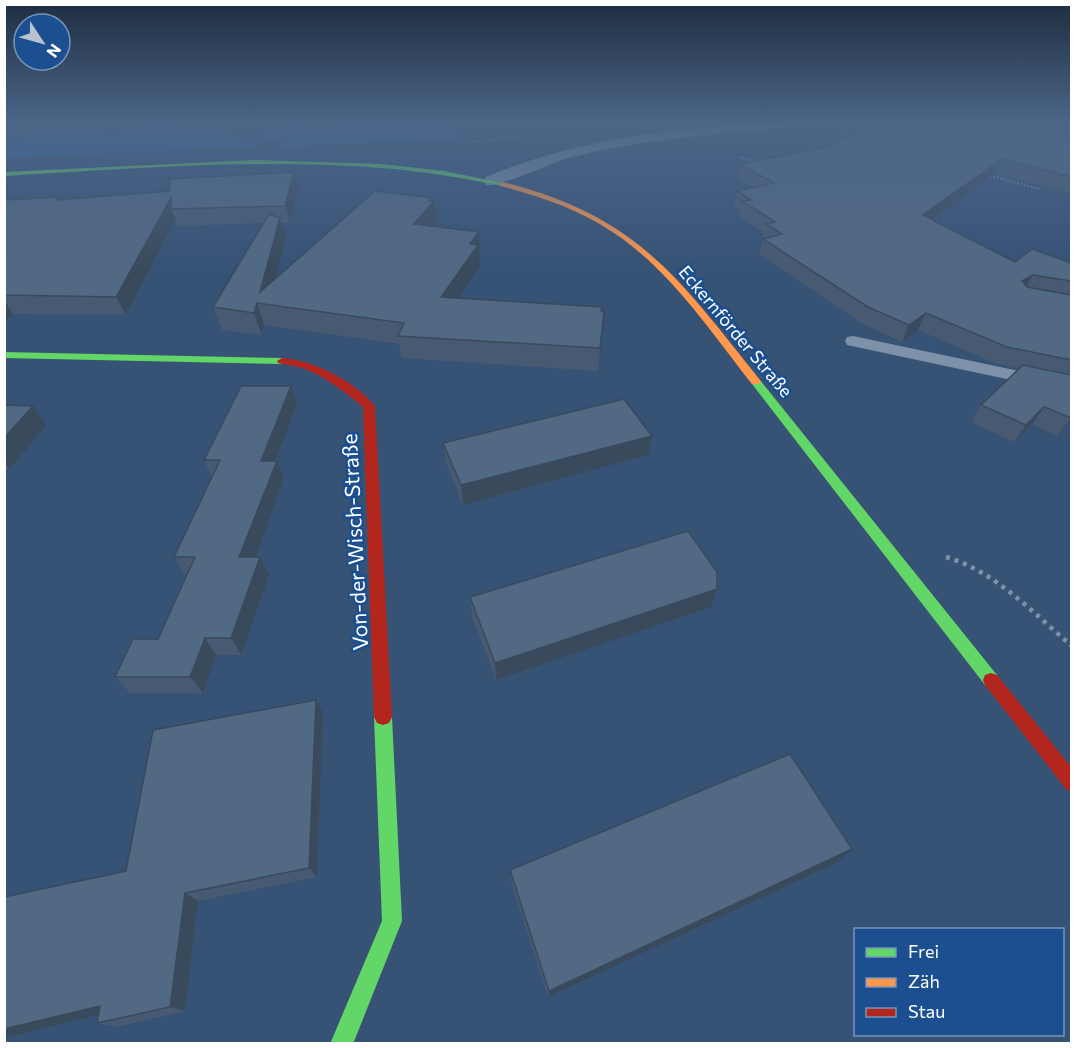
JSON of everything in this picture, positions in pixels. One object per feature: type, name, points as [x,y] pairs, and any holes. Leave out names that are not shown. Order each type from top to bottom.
[{"type":"street","name":"Eckernförder Straße","points":[[4,174],[55,172]]},
{"type":"street","name":"Eckernförder Straße","points":[[438,172],[492,181],[541,195],[588,215],[617,231],[639,248],[687,295],[1071,783]]},
{"type":"street","points":[[492,181],[513,172]]},
{"type":"street","name":"Von-der-Wisch-Straße","points":[[4,355],[292,361],[338,381],[369,406],[392,921],[341,1044]]},
{"type":"lane","points":[[853,340],[1071,388]]},
{"type":"path","points":[[983,174],[1040,189]]},
{"type":"path","points":[[898,562],[929,554],[956,558],[981,572],[1071,646]]},
{"type":"building","points":[[294,172],[285,206],[171,209],[171,198],[116,297],[4,295],[4,200],[59,197],[57,200],[170,191],[170,179]]},
{"type":"building","points":[[754,172],[984,172],[923,215],[1015,262],[1032,249],[1071,263],[1071,281],[1033,275],[1022,281],[1027,287],[1071,295],[1071,360],[1007,347],[926,313],[909,325],[868,307],[763,239],[782,234],[766,224],[775,222],[742,201],[751,200],[737,191],[774,183]]},
{"type":"building","points":[[1051,172],[1071,172],[1071,177]]},
{"type":"building","points":[[375,191],[433,198],[430,201],[434,201],[414,224],[479,232],[470,244],[478,245],[441,297],[602,307],[601,311],[604,311],[600,348],[398,336],[404,323],[257,303],[254,313],[213,307],[269,214],[280,218],[260,292]]},
{"type":"building","points":[[1023,365],[1071,375],[1071,418],[1044,407],[1026,425],[981,405]]},
{"type":"building","points":[[241,386],[291,386],[261,461],[277,461],[239,557],[260,557],[231,638],[205,638],[190,677],[115,677],[133,639],[158,639],[195,557],[174,557],[220,460],[204,460]]},
{"type":"building","points":[[624,399],[652,436],[461,485],[443,443]]},
{"type":"building","points":[[4,405],[33,406],[4,438]]},
{"type":"building","points":[[688,531],[717,572],[717,589],[495,663],[470,597]]},
{"type":"building","points":[[316,700],[309,868],[185,893],[170,1007],[97,1023],[100,1006],[4,1029],[4,897],[126,871],[153,730]]},
{"type":"building","points":[[790,754],[852,849],[549,991],[510,870]]},
{"type":"traffic: fast","points":[[4,174],[43,172]]},
{"type":"traffic: fast","points":[[434,172],[503,184]]},
{"type":"traffic: fast","points":[[4,355],[282,361]]},
{"type":"traffic: fast","points":[[756,382],[991,680]]},
{"type":"traffic: fast","points":[[341,1044],[392,921],[383,717]]},
{"type":"traffic: slow","points":[[503,184],[533,192],[576,209],[604,223],[638,246],[675,281],[756,382]]},
{"type":"traffic: jam","points":[[282,361],[294,362],[317,370],[340,383],[369,406],[383,717]]},
{"type":"traffic: jam","points":[[991,680],[1072,783]]}]
